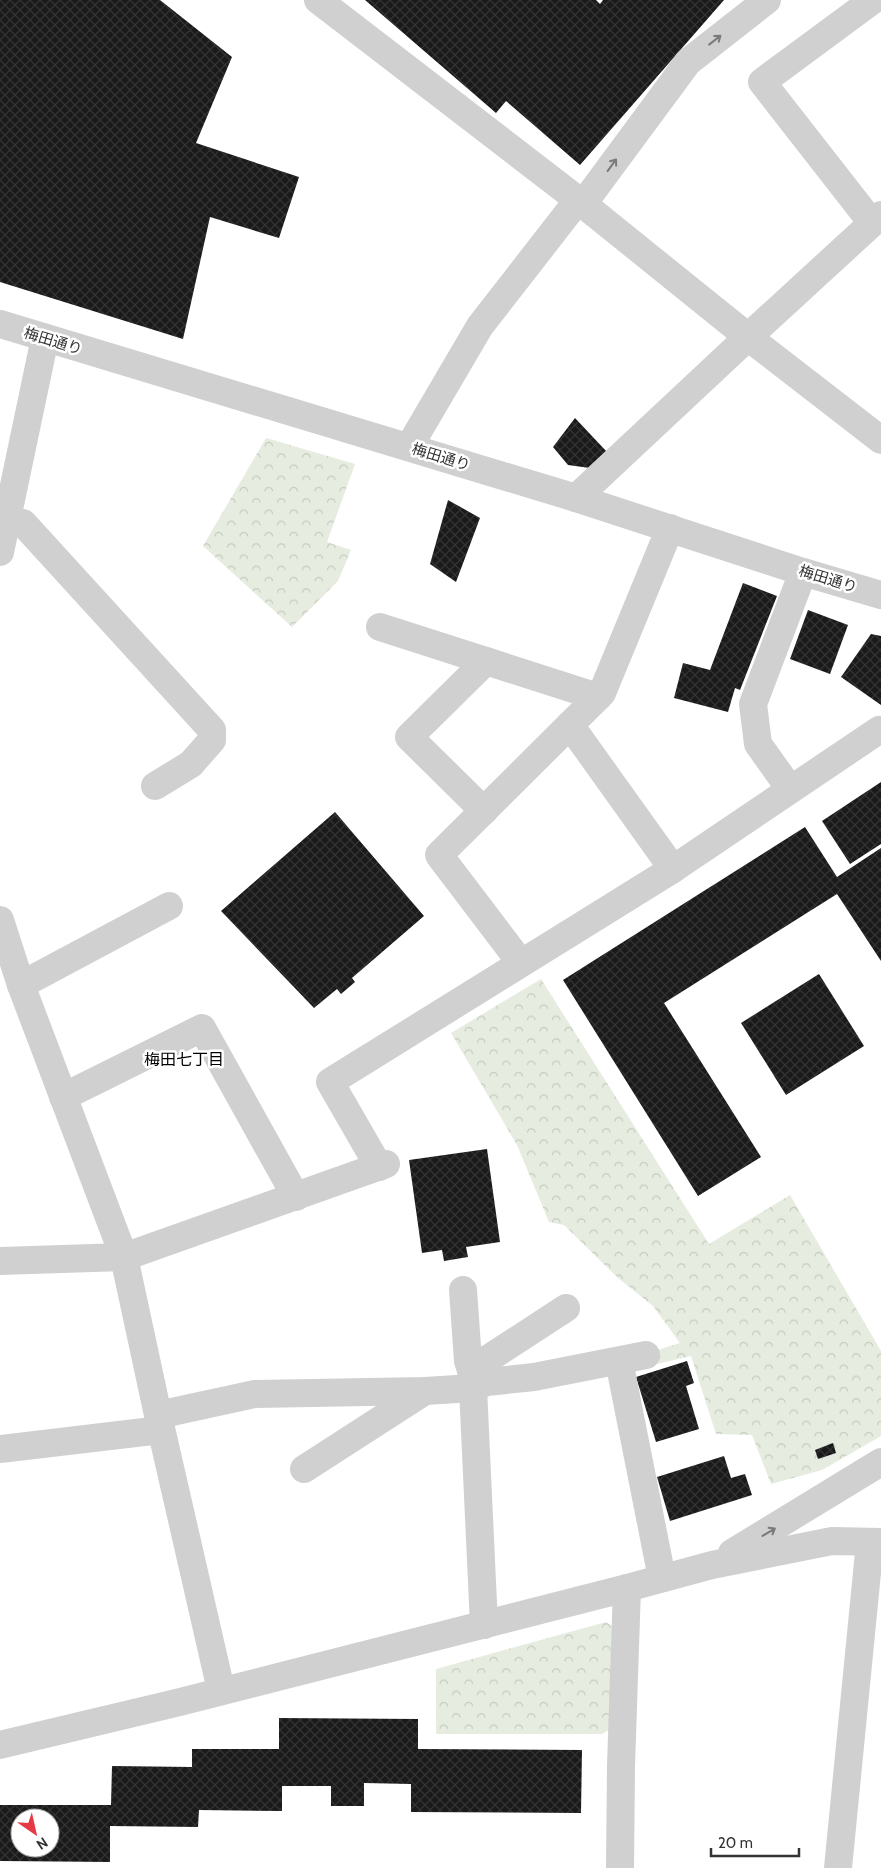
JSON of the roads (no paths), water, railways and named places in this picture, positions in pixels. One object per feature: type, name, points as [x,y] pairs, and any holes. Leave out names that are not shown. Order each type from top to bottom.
[{"type":"street","points":[[318,0],[580,202],[748,337],[881,440]]},
{"type":"street","points":[[409,447],[480,326],[580,202],[688,62],[767,0]]},
{"type":"street","points":[[576,498],[876,219],[762,82],[873,0]]},
{"type":"street","name":"梅田通り","points":[[0,324],[576,498],[803,572],[881,595]]},
{"type":"street","points":[[0,552],[45,338]]},
{"type":"street","points":[[7,520],[23,523],[212,730],[212,740],[191,764],[155,786]]},
{"type":"street","points":[[522,962],[439,855],[602,694],[670,528]]},
{"type":"street","points":[[790,789],[758,744],[753,704],[803,572]]},
{"type":"street","points":[[380,626],[598,697]]},
{"type":"street","points":[[484,811],[409,737],[486,661]]},
{"type":"street","points":[[570,725],[673,869]]},
{"type":"street","points":[[0,1261],[124,1257],[383,1166],[330,1082],[673,869],[790,789],[879,730],[881,731]]},
{"type":"street","points":[[21,985],[169,906]]},
{"type":"street","points":[[0,920],[21,985],[124,1257],[159,1422],[221,1690]]},
{"type":"street","points":[[63,1098],[202,1028],[296,1197]]},
{"type":"street","points":[[463,1290],[468,1361],[472,1379],[484,1624]]},
{"type":"street","points":[[0,1449],[159,1422],[255,1394],[425,1391],[472,1379],[566,1308]]},
{"type":"street","points":[[472,1379],[487,1382],[534,1377],[646,1355]]},
{"type":"street","points":[[619,1360],[662,1578]]},
{"type":"street","points":[[304,1469],[425,1391]]},
{"type":"street","points":[[712,1566],[881,1462]]},
{"type":"street","points":[[822,1499],[817,1510],[817,1522],[832,1541]]},
{"type":"street","points":[[0,1745],[712,1566],[832,1541],[875,1542],[838,1868]]},
{"type":"street","points":[[620,1868],[620,1766],[628,1588]]},
{"type":"district","name":"梅田七丁目","points":[[184,1059]]}]
